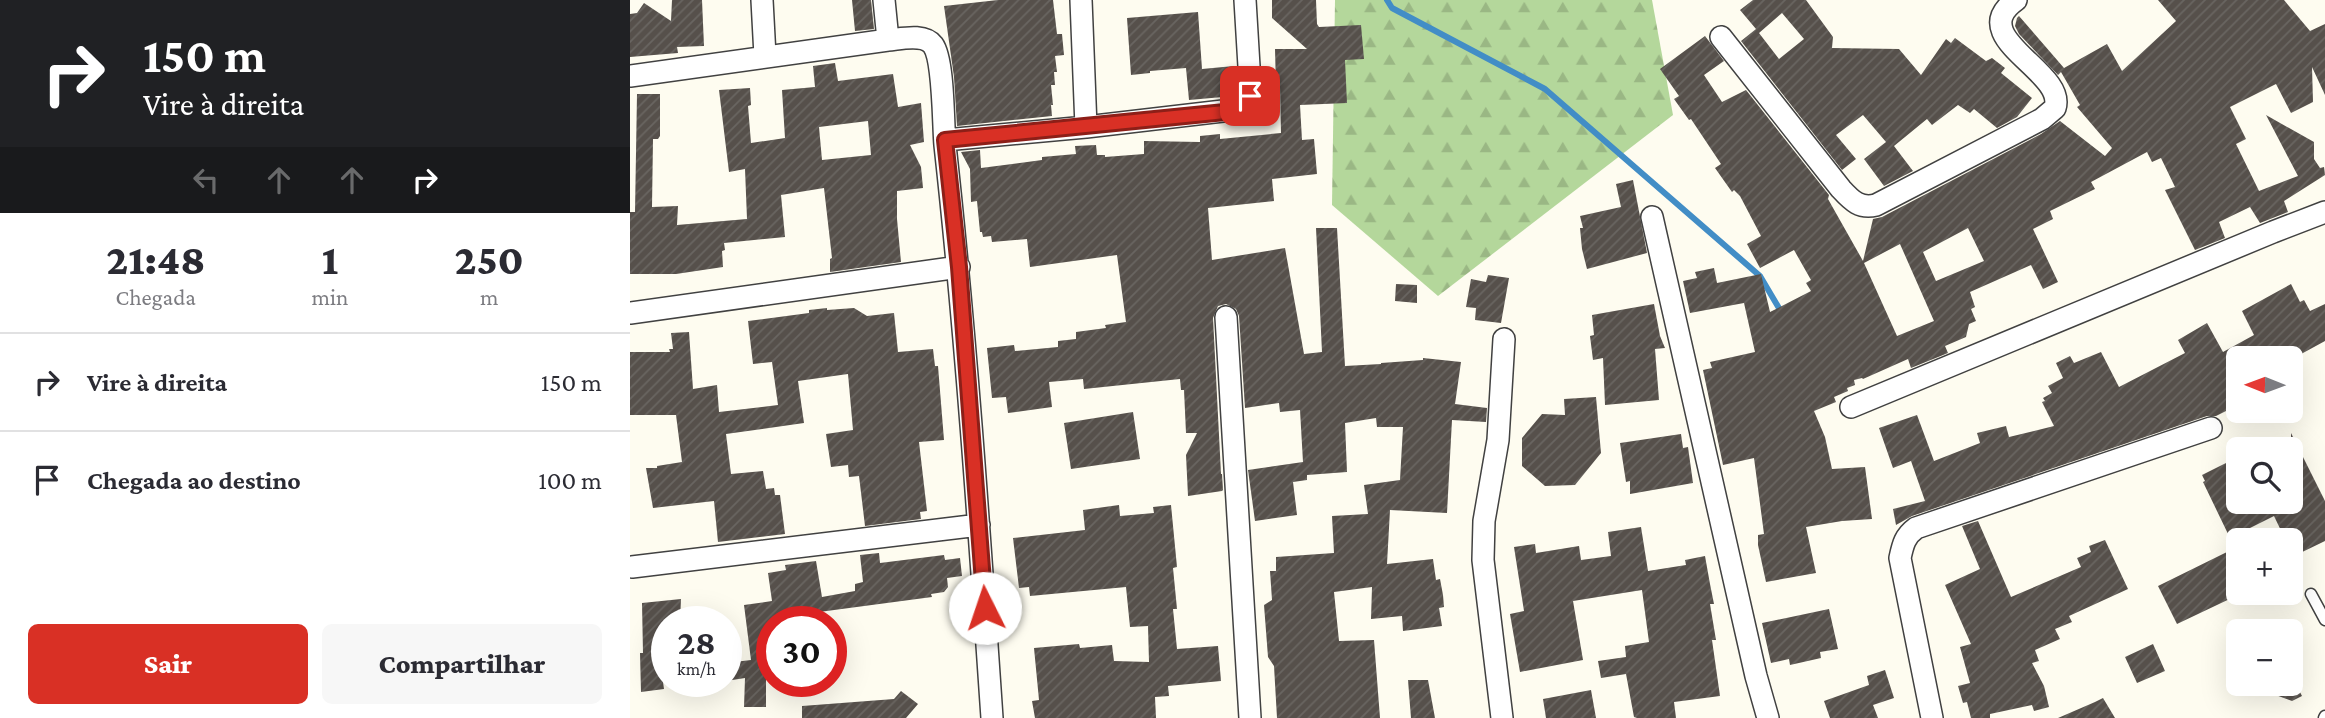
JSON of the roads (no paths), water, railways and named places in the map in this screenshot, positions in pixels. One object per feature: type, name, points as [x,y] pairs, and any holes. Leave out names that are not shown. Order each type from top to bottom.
[{"type":"street","points":[[762,0],[765,56]]},
{"type":"street","points":[[884,0],[888,40]]},
{"type":"street","points":[[1082,0],[1086,127]]},
{"type":"street","points":[[945,140],[1240,109],[1250,96],[1245,0]]},
{"type":"street","points":[[1721,37],[1841,190],[1851,201],[1867,207],[1876,205],[2042,119],[2055,108],[2055,96],[2050,86],[2007,40],[2001,28],[2003,14],[2016,0]]},
{"type":"street","points":[[630,76],[888,40],[924,38],[934,46],[940,66],[959,267],[992,718]]},
{"type":"street","points":[[1852,407],[2325,212]]},
{"type":"street","points":[[1652,217],[1753,663],[1768,718]]},
{"type":"street","points":[[630,313],[959,267]]},
{"type":"street","points":[[1226,317],[1250,718]]},
{"type":"street","points":[[1503,718],[1483,560],[1484,521],[1499,440],[1504,339]]},
{"type":"street","points":[[1933,718],[1900,558],[1908,534],[1916,528],[2211,428]]},
{"type":"street","points":[[632,567],[979,525]]},
{"type":"lane","points":[[2311,594],[2325,620]]},
{"type":"waterway","points":[[1387,0],[1392,8],[1545,89],[1760,276],[1783,315]]}]
